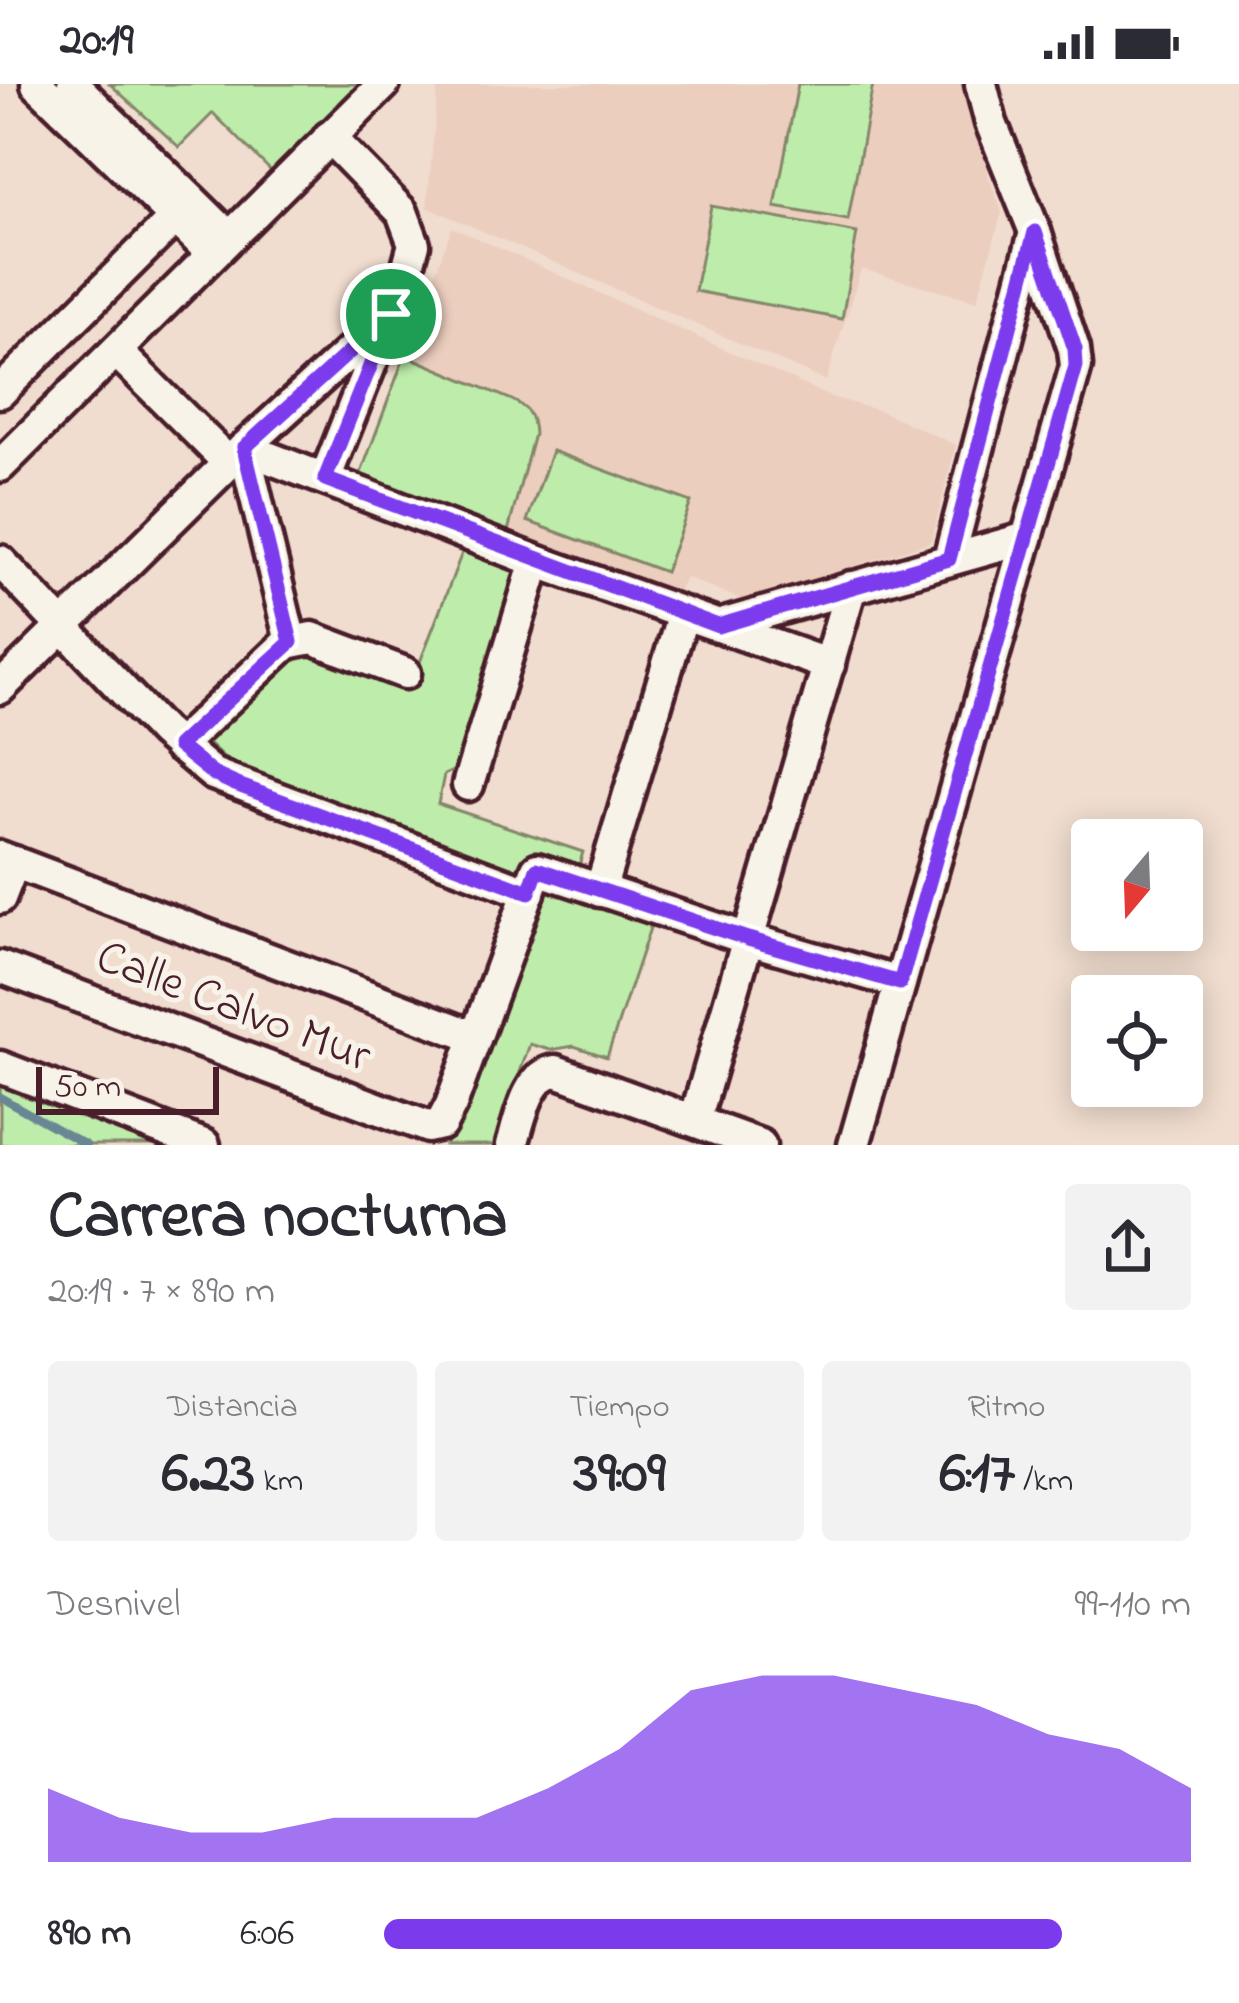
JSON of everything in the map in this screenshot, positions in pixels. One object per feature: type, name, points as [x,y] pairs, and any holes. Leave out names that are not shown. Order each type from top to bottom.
[{"type":"street","points":[[38,84],[220,245]]},
{"type":"street","points":[[74,84],[183,209]]},
{"type":"street","points":[[0,466],[383,84]]},
{"type":"street","points":[[854,1145],[1076,366],[1075,349],[991,123],[981,84]]},
{"type":"street","points":[[991,123],[993,102],[1006,84]]},
{"type":"street","points":[[325,479],[391,314],[413,244],[402,212],[329,137]]},
{"type":"street","points":[[0,392],[183,209]]},
{"type":"street","points":[[949,559],[1035,232]]},
{"type":"street","points":[[0,688],[236,456],[391,314]]},
{"type":"street","points":[[116,351],[236,456],[325,479],[829,665]]},
{"type":"street","points":[[236,456],[291,642]]},
{"type":"street","points":[[718,626],[1028,538]]},
{"type":"street","points":[[468,785],[536,560]]},
{"type":"street","points":[[0,561],[203,767],[235,784],[529,892]]},
{"type":"street","points":[[694,1120],[850,586]]},
{"type":"street","points":[[600,891],[683,614]]},
{"type":"street","points":[[178,746],[291,642],[312,638],[405,673]]},
{"type":"street","points":[[0,898],[7,860],[475,1037],[537,869],[900,983]]},
{"type":"street","name":"Calle Calvo Mur","points":[[0,967],[395,1118],[435,1127],[451,1106],[475,1037]]},
{"type":"street","points":[[0,1067],[204,1145]]},
{"type":"street","points":[[512,1145],[535,1081],[544,1072],[556,1071],[760,1145]]},
{"type":"shaded area","points":[[438,84],[978,84],[992,116],[988,175],[1002,212],[977,301],[861,269],[826,381],[427,207]]},
{"type":"shaded area","points":[[452,227],[831,397],[881,411],[956,445],[931,542],[745,601],[685,577],[675,599],[507,535],[523,482],[510,399],[405,355]]},
{"type":"green space","points":[[110,84],[360,84],[272,172],[213,113],[179,147]]},
{"type":"green space","points":[[798,84],[873,84],[848,220],[775,207]]},
{"type":"green space","points":[[711,206],[857,233],[842,319],[695,291]]},
{"type":"green space","points":[[405,355],[510,399],[530,416],[534,434],[507,535],[358,481]]},
{"type":"green space","points":[[552,451],[691,502],[665,572],[527,521]]},
{"type":"green space","points":[[463,550],[515,567],[518,574],[461,767],[444,775],[438,804],[583,852],[576,876],[658,904],[607,1057],[574,1046],[550,1050],[530,1044],[494,1145],[445,1145],[541,884],[250,775],[201,736],[295,649],[305,648],[410,688]]},
{"type":"green space","points":[[0,1067],[204,1145],[0,1145]]},
{"type":"waterway","points":[[0,1097],[86,1145]]},
{"type":"route","points":[[1035,232],[1075,349],[1076,366],[900,983],[537,869],[529,892],[235,784],[213,774],[178,746],[291,642],[244,448],[391,314],[325,479],[718,626],[949,559],[1035,232]]}]
